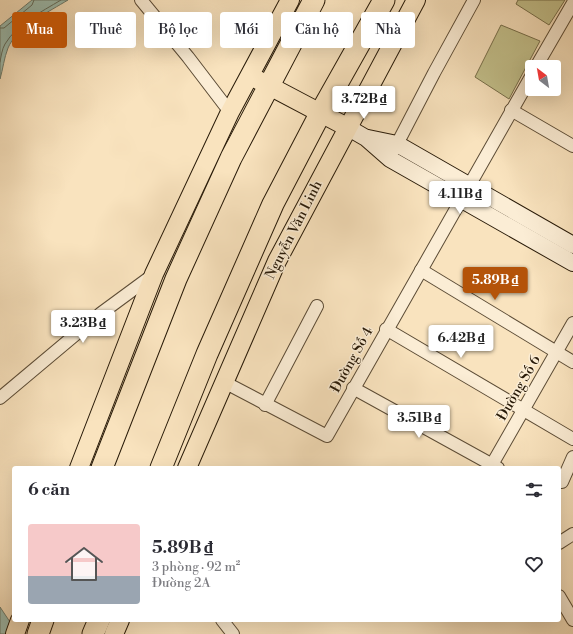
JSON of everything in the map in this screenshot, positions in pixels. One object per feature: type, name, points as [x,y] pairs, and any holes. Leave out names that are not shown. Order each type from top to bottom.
[{"type":"highway","points":[[103,466],[176,279],[231,158],[314,0]]},
{"type":"highway","name":"Nguyễn Văn Linh","points":[[162,466],[207,354],[263,226],[320,112],[384,0]]},
{"type":"highway","points":[[38,634],[42,622]]},
{"type":"highway","points":[[93,634],[98,622]]},
{"type":"main road","points":[[80,466],[154,274],[230,112],[290,0]]},
{"type":"main road","name":"Nguyễn Văn Linh","points":[[188,466],[277,262],[347,127],[416,0]]},
{"type":"main road","points":[[250,76],[347,127]]},
{"type":"main road","points":[[15,634],[19,622]]},
{"type":"main road","points":[[114,634],[119,622]]},
{"type":"street","points":[[141,0],[188,57],[230,112]]},
{"type":"street","points":[[394,152],[474,0]]},
{"type":"street","points":[[540,60],[573,3]]},
{"type":"street","name":"Đường Số 4","points":[[224,382],[265,405],[327,436],[386,329],[525,87]]},
{"type":"street","points":[[512,110],[573,146]]},
{"type":"street","points":[[347,127],[394,152],[469,185],[573,245]]},
{"type":"street","points":[[394,152],[461,199],[573,263]]},
{"type":"street","points":[[421,270],[573,362]]},
{"type":"street","points":[[0,398],[100,314],[154,274]]},
{"type":"street","points":[[265,405],[318,306]]},
{"type":"street","name":"Đường Số 6","points":[[494,466],[573,323]]},
{"type":"street","points":[[386,329],[573,439]]},
{"type":"street","points":[[353,388],[491,466]]},
{"type":"street","points":[[562,482],[573,457]]},
{"type":"street","points":[[561,542],[573,534]]},
{"type":"street","points":[[561,599],[573,620]]},
{"type":"street","points":[[224,622],[233,634]]},
{"type":"shaded area","points":[[518,0],[565,0],[549,25],[516,4]]},
{"type":"shaded area","points":[[501,25],[540,41],[530,60],[525,60],[525,69],[509,99],[475,77]]},
{"type":"water","points":[[32,0],[68,0],[48,12],[17,12]]},
{"type":"water","points":[[12,16],[12,41],[8,48],[0,79],[0,26]]},
{"type":"water","points":[[0,607],[18,634],[0,634]]}]
